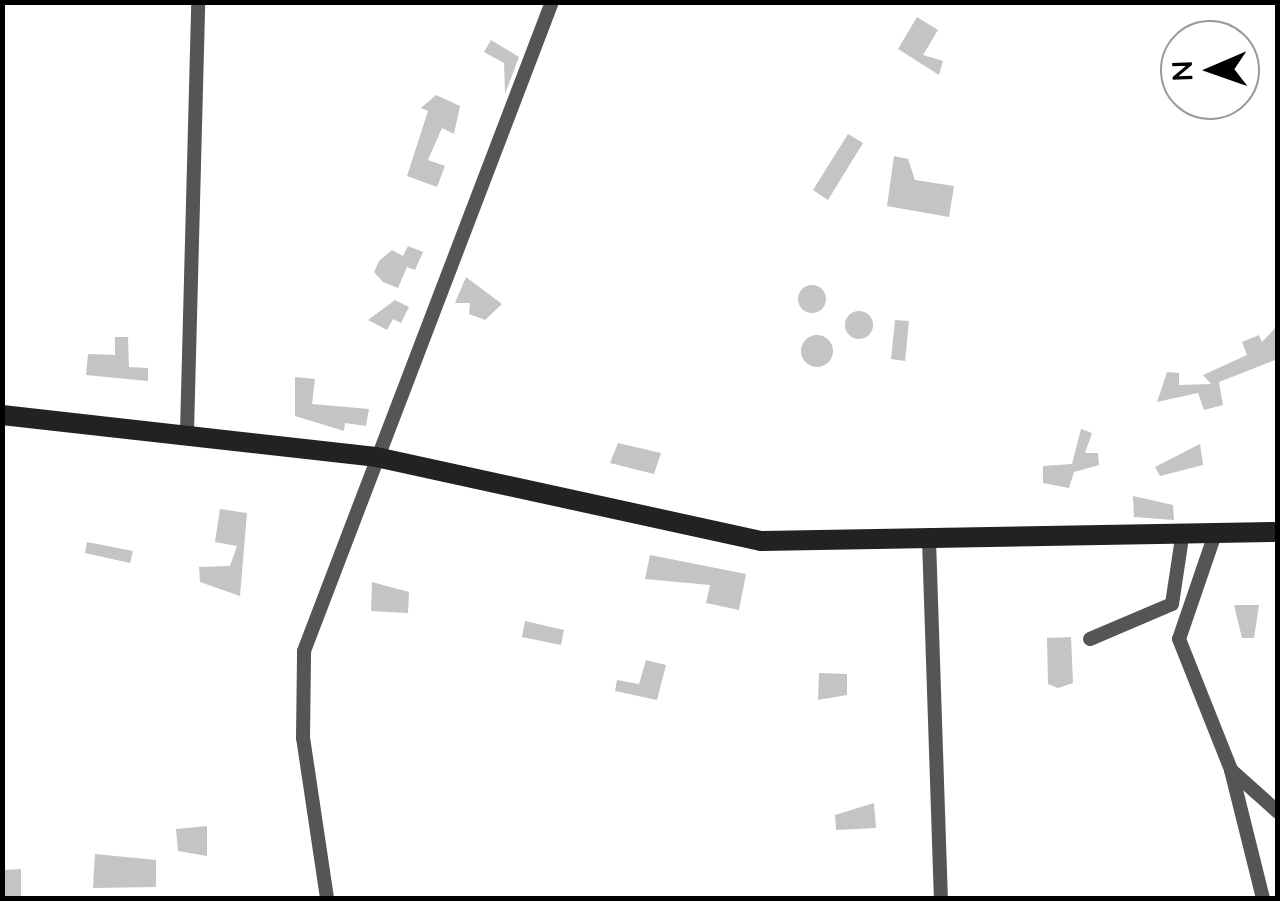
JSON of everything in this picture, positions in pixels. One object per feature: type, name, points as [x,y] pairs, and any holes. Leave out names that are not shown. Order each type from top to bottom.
[{"type":"street","points":[[187,432],[198,2]]},
{"type":"street","points":[[326,898],[303,738],[302,662],[376,457],[552,2]]},
{"type":"street","points":[[2,415],[187,432],[376,457],[712,535],[928,540],[1182,538],[1278,532]]},
{"type":"street","points":[[1180,640],[1215,534]]},
{"type":"street","points":[[1090,639],[1152,618],[1178,593],[1182,538]]},
{"type":"street","points":[[928,540],[941,898]]},
{"type":"street","points":[[1152,618],[1180,640],[1232,770],[1264,898]]},
{"type":"street","points":[[1232,770],[1278,812]]},
{"type":"building","points":[[917,17],[938,30],[923,55],[943,61],[939,75],[898,49]]},
{"type":"building","points":[[491,40],[519,57],[505,94],[504,63],[484,52]]},
{"type":"building","points":[[436,95],[460,106],[454,134],[442,128],[428,160],[445,166],[437,187],[407,176],[428,111],[421,108]]},
{"type":"building","points":[[848,134],[863,143],[828,200],[813,190]]},
{"type":"building","points":[[894,156],[908,159],[915,180],[954,186],[949,217],[887,206]]},
{"type":"building","points":[[408,246],[423,252],[415,270],[407,267],[398,288],[383,282],[374,272],[379,261],[392,250],[403,256]]},
{"type":"building","points":[[466,277],[502,304],[485,320],[469,314],[470,303],[455,303]]},
{"type":"building","points":[[812,285],[822,289],[826,299],[822,309],[812,313],[802,309],[798,299],[802,289]]},
{"type":"building","points":[[395,300],[409,307],[401,323],[393,319],[387,330],[368,320]]},
{"type":"building","points":[[859,311],[869,315],[873,325],[869,335],[859,339],[849,335],[845,325],[849,315]]},
{"type":"building","points":[[895,320],[909,321],[905,361],[891,359]]},
{"type":"building","points":[[1278,325],[1278,359],[1219,382],[1223,405],[1204,410],[1198,393],[1157,402],[1167,372],[1179,373],[1179,385],[1211,384],[1203,375],[1247,355],[1242,342],[1259,335],[1262,342]]},
{"type":"building","points":[[817,335],[828,340],[833,351],[828,362],[817,367],[806,362],[801,351],[806,340]]},
{"type":"building","points":[[115,337],[128,337],[129,367],[148,368],[148,381],[86,375],[88,354],[115,355]]},
{"type":"building","points":[[295,377],[315,379],[312,404],[369,409],[366,426],[345,423],[344,431],[295,416]]},
{"type":"building","points":[[1081,429],[1092,433],[1085,453],[1098,453],[1099,465],[1074,472],[1069,488],[1043,483],[1043,466],[1072,464]]},
{"type":"building","points":[[618,443],[661,453],[654,474],[610,463]]},
{"type":"building","points":[[1200,444],[1203,465],[1160,476],[1155,467]]},
{"type":"building","points":[[1133,496],[1173,505],[1174,520],[1134,517]]},
{"type":"building","points":[[220,509],[247,513],[240,596],[200,582],[199,567],[230,566],[237,546],[215,542]]},
{"type":"building","points":[[87,542],[133,551],[130,563],[85,553]]},
{"type":"building","points":[[650,555],[746,574],[739,610],[706,603],[710,585],[645,579]]},
{"type":"building","points":[[372,582],[409,592],[408,613],[371,611]]},
{"type":"building","points":[[1234,605],[1259,605],[1254,638],[1242,638]]},
{"type":"building","points":[[525,621],[564,630],[561,645],[522,637]]},
{"type":"building","points":[[1071,637],[1073,683],[1058,688],[1048,684],[1047,638]]},
{"type":"building","points":[[646,660],[666,665],[657,700],[615,691],[617,680],[639,684]]},
{"type":"building","points":[[819,673],[847,674],[847,695],[818,700]]},
{"type":"building","points":[[874,803],[876,828],[836,830],[835,815]]},
{"type":"building","points":[[207,826],[207,856],[178,851],[176,829]]},
{"type":"building","points":[[95,854],[156,860],[156,887],[93,888]]},
{"type":"building","points":[[21,869],[21,896],[2,897],[2,870]]}]
